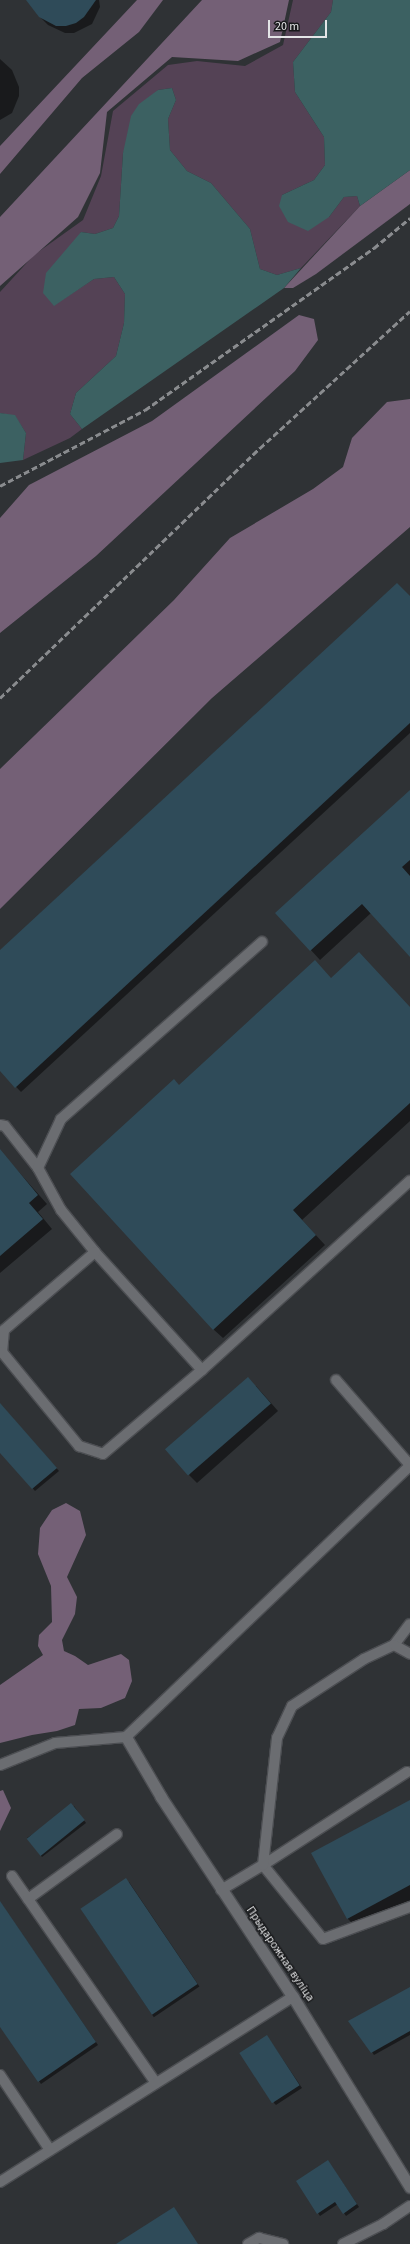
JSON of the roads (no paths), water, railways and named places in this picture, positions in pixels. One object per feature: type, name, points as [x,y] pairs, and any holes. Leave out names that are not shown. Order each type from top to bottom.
[{"type":"street","name":"Прыдарожная вуліца","points":[[126,1737],[161,1797],[293,1997],[410,2187]]},
{"type":"lane","points":[[38,1168],[61,1119],[262,942]]},
{"type":"lane","points":[[0,1125],[5,1126],[38,1168],[61,1210],[95,1252],[202,1370]]},
{"type":"lane","points":[[95,1252],[4,1330],[2,1352],[79,1446],[103,1454],[202,1370],[410,1181]]},
{"type":"lane","points":[[0,1765],[55,1743],[126,1737],[410,1466],[336,1380]]},
{"type":"lane","points":[[410,1624],[394,1645],[364,1659],[292,1706],[277,1738],[263,1865],[324,1939],[410,1907]]},
{"type":"lane","points":[[394,1645],[410,1654]]},
{"type":"lane","points":[[221,1890],[263,1865],[407,1772]]},
{"type":"lane","points":[[28,1898],[117,1834]]},
{"type":"lane","points":[[12,1876],[156,2083]]},
{"type":"lane","points":[[0,2182],[293,1997]]},
{"type":"lane","points":[[0,2075],[50,2150]]},
{"type":"lane","points":[[342,2244],[383,2224],[410,2206]]},
{"type":"lane","points":[[248,2244],[259,2238],[283,2244]]},
{"type":"water","points":[[333,0],[410,0],[410,170],[360,206],[357,196],[344,197],[329,217],[308,231],[288,222],[279,206],[282,195],[314,180],[325,165],[324,137],[295,92],[293,62],[331,12]]},
{"type":"water","points":[[172,88],[176,100],[168,119],[170,150],[187,171],[211,183],[250,229],[260,269],[277,275],[301,268],[284,288],[82,429],[70,414],[76,393],[116,356],[124,323],[125,294],[114,277],[94,279],[54,306],[43,293],[46,273],[81,232],[95,234],[113,228],[119,216],[123,153],[131,116],[139,104],[158,90]]},
{"type":"water","points":[[0,413],[15,415],[26,433],[23,460],[0,463]]},
{"type":"railway","points":[[0,486],[145,410],[374,248],[410,218]]},
{"type":"railway","points":[[0,698],[260,448],[410,311]]}]
